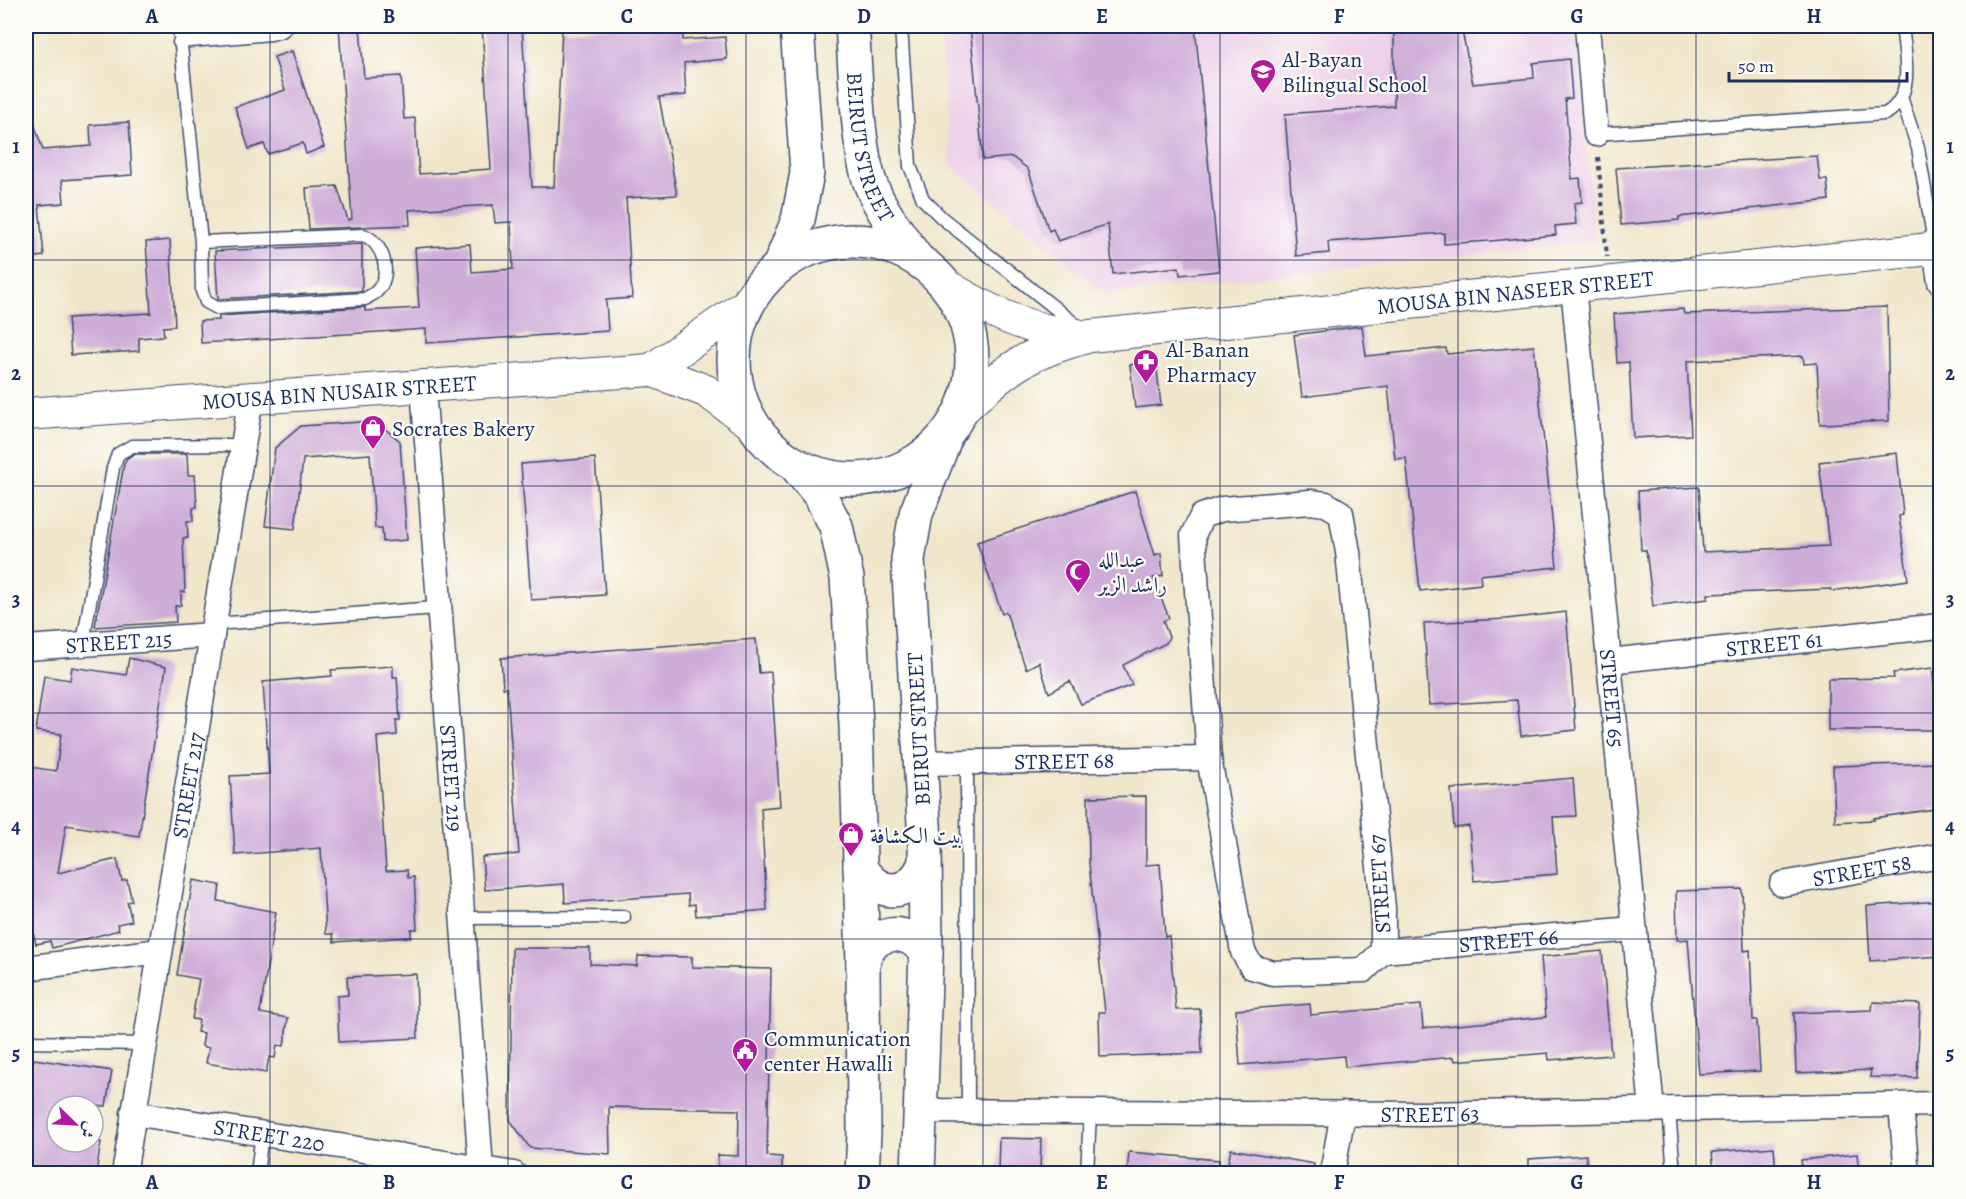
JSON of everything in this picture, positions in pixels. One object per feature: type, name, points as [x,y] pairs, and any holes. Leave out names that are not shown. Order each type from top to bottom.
[{"type":"main road","points":[[779,267],[798,220],[807,174],[797,26]]},
{"type":"main road","name":"BEIRUT STREET","points":[[852,26],[862,147],[870,182],[884,210],[917,258],[947,286],[961,308],[971,342],[973,360],[970,386],[932,466],[916,514],[908,559],[920,763],[926,953],[918,1173]]},
{"type":"main road","points":[[862,1173],[864,1134],[863,964],[856,725],[845,564],[836,526],[820,495],[796,466],[764,441],[752,424],[739,395],[734,364],[740,322],[748,303],[762,283],[796,255],[836,242],[878,243],[917,258]]},
{"type":"main road","points":[[796,466],[818,475],[841,480],[865,480],[889,475],[911,465],[930,452],[954,423]]},
{"type":"main road","points":[[860,867],[867,880],[879,888],[893,891],[907,887],[918,878],[924,865]]},
{"type":"main road","points":[[863,964],[872,944],[890,933],[911,937],[926,953]]},
{"type":"street","points":[[1587,26],[1596,134]]},
{"type":"street","name":"MOUSA BIN NASEER STREET","points":[[954,423],[1015,364],[1047,348],[1090,336],[1938,248]]},
{"type":"street","points":[[1938,248],[1941,282]]},
{"type":"street","name":"MOUSA BIN NASEER STREET","points":[[947,286],[998,316],[1022,325],[1042,331],[1090,336]]},
{"type":"street","name":"STREET 65","points":[[1573,286],[1633,929],[1660,1110]]},
{"type":"street","points":[[651,370],[748,303]]},
{"type":"street","name":"MOUSA BIN NUSAIR STREET","points":[[26,414],[651,370],[706,391],[752,424]]},
{"type":"street","name":"STREET 219","points":[[423,387],[437,608],[481,1168]]},
{"type":"street","name":"STREET 217","points":[[124,1173],[251,397]]},
{"type":"street","name":"STREET 67","points":[[1310,502],[1326,504],[1341,513],[1348,552],[1383,908],[1383,951],[1364,970],[1273,974],[1252,967],[1243,952],[1209,758],[1193,535],[1202,516],[1222,509],[1310,502]]},
{"type":"street","name":"STREET 61","points":[[1608,661],[1941,626]]},
{"type":"street","name":"STREET 215","points":[[26,648],[213,629]]},
{"type":"street","name":"STREET 68","points":[[920,763],[1209,758]]},
{"type":"street","name":"STREET 58","points":[[1782,884],[1941,856]]},
{"type":"street","name":"STREET 66","points":[[1383,951],[1633,929]]},
{"type":"street","points":[[26,968],[160,951]]},
{"type":"street","name":"STREET 63","points":[[920,1111],[1423,1114],[1941,1104]]},
{"type":"street","points":[[1902,1106],[1907,1173]]},
{"type":"street","name":"STREET 220","points":[[133,1113],[262,1133],[436,1167],[481,1168],[514,1173]]},
{"type":"street","points":[[1332,1173],[1343,1113]]},
{"type":"lane","points":[[179,26],[201,242],[202,291],[206,302],[217,308],[364,299],[376,292],[383,280],[381,249],[374,238],[363,235],[201,242]]},
{"type":"lane","points":[[179,42],[271,34],[282,31],[288,26]]},
{"type":"lane","points":[[900,26],[910,166],[923,199],[942,218],[1090,336]]},
{"type":"lane","points":[[1596,134],[1885,114],[1895,109],[1906,89],[1902,26]]},
{"type":"lane","points":[[1902,100],[1918,148],[1938,248]]},
{"type":"lane","points":[[83,643],[113,468],[118,454],[132,446],[243,444]]},
{"type":"lane","points":[[213,629],[437,608]]},
{"type":"lane","points":[[967,762],[968,1111]]},
{"type":"lane","points":[[461,918],[624,917]]},
{"type":"lane","points":[[26,1042],[145,1044]]},
{"type":"lane","points":[[1660,1110],[1674,1173]]},
{"type":"lane","points":[[1087,1173],[1090,1113]]},
{"type":"lane","points":[[257,1173],[262,1133]]},
{"type":"path","points":[[1596,134],[1609,282]]},
{"type":"shaded area","name":"Al-Bayan Bilingual School","points":[[939,26],[1575,26],[1595,241],[1106,294],[950,165]]},
{"type":"building","points":[[339,26],[360,26],[364,78],[401,76],[404,119],[415,118],[419,174],[491,169],[482,26],[522,26],[532,187],[554,187],[562,29],[683,26],[683,40],[725,37],[727,59],[684,63],[686,95],[659,97],[677,195],[626,198],[632,298],[606,300],[608,331],[426,343],[426,329],[201,343],[200,321],[219,320],[219,316],[365,307],[365,311],[419,308],[415,248],[470,244],[472,272],[513,269],[511,222],[495,223],[493,205],[409,210],[410,225],[309,229],[306,188],[337,186],[348,220],[352,219]]},
{"type":"building","points":[[970,26],[1195,26],[1219,271],[1180,275],[1179,267],[1113,274],[1108,224],[1058,241],[1053,229],[1049,231],[1028,169],[1012,157],[983,160]]},
{"type":"building","points":[[1394,26],[1461,26],[1473,84],[1534,78],[1533,63],[1569,59],[1572,98],[1565,99],[1572,179],[1580,178],[1582,202],[1574,203],[1576,224],[1555,226],[1556,235],[1490,241],[1444,244],[1444,233],[1328,242],[1329,253],[1296,256],[1285,114],[1394,106]]},
{"type":"building","points":[[292,51],[324,147],[306,154],[303,143],[268,154],[264,144],[249,149],[235,107],[285,90],[274,57]]},
{"type":"building","points":[[29,109],[43,150],[91,146],[90,125],[129,122],[132,175],[62,180],[64,203],[39,205],[44,256],[26,258],[26,110]]},
{"type":"building","points":[[1817,156],[1820,180],[1827,180],[1829,200],[1679,217],[1679,220],[1621,225],[1616,168]]},
{"type":"building","points":[[170,240],[175,326],[163,327],[164,336],[139,338],[139,351],[71,355],[68,318],[151,313],[146,242]]},
{"type":"building","points":[[362,244],[362,291],[218,299],[215,251]]},
{"type":"building","points":[[1887,307],[1889,421],[1820,424],[1817,363],[1804,364],[1803,356],[1687,361],[1691,435],[1633,438],[1629,362],[1617,363],[1614,314],[1683,309],[1684,314]]},
{"type":"building","points":[[1362,326],[1366,356],[1446,348],[1447,354],[1534,346],[1557,567],[1480,575],[1481,584],[1420,591],[1406,458],[1395,459],[1388,386],[1302,397],[1294,335]]},
{"type":"building","name":"Al-Banan Pharmacy","points":[[1156,362],[1161,405],[1135,408],[1130,365]]},
{"type":"building","points":[[375,421],[400,441],[407,540],[383,542],[382,528],[375,528],[370,454],[303,459],[295,529],[265,526],[275,448],[301,426]]},
{"type":"building","points":[[1897,453],[1903,515],[1899,516],[1908,580],[1832,591],[1831,589],[1708,594],[1708,599],[1653,606],[1646,550],[1641,550],[1638,491],[1699,487],[1703,552],[1829,546],[1819,462]]},
{"type":"building","points":[[134,454],[187,454],[188,475],[195,475],[197,507],[193,508],[193,521],[187,521],[188,538],[183,538],[185,592],[181,592],[181,605],[175,606],[176,622],[95,627],[124,464],[127,458]]},
{"type":"building","points":[[595,458],[605,595],[531,600],[521,464]]},
{"type":"building","name":"عبدالله راشد الزير","points":[[1135,491],[1155,555],[1161,553],[1163,576],[1153,578],[1169,618],[1163,621],[1169,637],[1166,643],[1123,665],[1132,685],[1081,704],[1070,681],[1049,693],[1039,662],[1026,669],[1006,612],[1002,614],[977,542]]},
{"type":"building","points":[[1566,612],[1576,730],[1521,736],[1517,700],[1429,705],[1424,623],[1506,619]]},
{"type":"building","points":[[756,639],[759,673],[771,672],[780,806],[761,808],[767,910],[696,916],[695,904],[689,905],[688,894],[565,903],[564,884],[485,890],[482,857],[519,854],[507,688],[503,688],[501,658]]},
{"type":"building","points":[[129,658],[166,667],[139,836],[66,825],[58,873],[117,859],[122,881],[127,880],[132,901],[127,902],[132,921],[117,924],[119,930],[52,948],[50,941],[36,944],[32,928],[28,929],[26,919],[26,802],[31,767],[56,771],[61,734],[36,731],[44,676],[70,680],[72,667],[126,675]]},
{"type":"building","points":[[393,666],[393,677],[397,677],[400,720],[396,720],[397,735],[377,737],[386,871],[407,870],[408,878],[414,877],[417,929],[411,929],[411,937],[334,942],[333,934],[326,934],[321,848],[235,855],[230,776],[269,774],[263,682],[332,676],[331,670]]},
{"type":"building","points":[[1932,668],[1940,730],[1828,730],[1828,679],[1894,678],[1893,673]]},
{"type":"building","points":[[1941,763],[1941,808],[1874,818],[1874,820],[1835,822],[1833,766]]},
{"type":"building","points":[[1573,778],[1576,816],[1553,817],[1557,874],[1474,881],[1469,826],[1454,828],[1451,789]]},
{"type":"building","points":[[1146,796],[1146,865],[1160,864],[1165,937],[1169,936],[1176,1010],[1200,1009],[1202,1053],[1100,1057],[1099,1012],[1105,1012],[1089,863],[1088,797]]},
{"type":"building","points":[[193,880],[220,885],[218,901],[276,912],[260,1013],[288,1018],[284,1046],[277,1045],[275,1058],[269,1057],[266,1073],[206,1063],[209,1048],[202,1046],[204,1033],[197,1032],[199,1020],[192,1019],[199,979],[177,975]]},
{"type":"building","points":[[1742,889],[1744,951],[1750,950],[1753,1020],[1757,1020],[1760,1071],[1699,1074],[1688,939],[1677,940],[1676,891]]},
{"type":"building","points":[[1941,901],[1941,956],[1870,961],[1867,906]]},
{"type":"building","points":[[512,948],[590,948],[590,964],[637,966],[638,956],[692,957],[692,967],[771,969],[767,1156],[782,1157],[782,1173],[718,1173],[718,1155],[738,1156],[739,1110],[609,1107],[610,1154],[530,1148],[510,1120]]},
{"type":"building","points":[[1602,951],[1611,1055],[1549,1060],[1548,1053],[1455,1061],[1454,1057],[1345,1067],[1344,1056],[1240,1065],[1236,1010],[1310,1004],[1311,1015],[1421,1005],[1423,1028],[1546,1017],[1541,957]]},
{"type":"building","points":[[416,974],[418,1038],[339,1042],[337,996],[348,995],[347,977]]},
{"type":"building","points":[[1873,1002],[1920,1004],[1917,1078],[1870,1077],[1871,1070],[1796,1073],[1794,1013],[1872,1010]]},
{"type":"building","points":[[34,1059],[112,1071],[106,1106],[105,1094],[45,1094],[45,1154],[99,1154],[96,1173],[26,1173],[26,1067],[32,1068]]},
{"type":"building","points":[[999,1138],[1041,1139],[1040,1173],[998,1173]]},
{"type":"building","points":[[1774,1147],[1776,1173],[1714,1173],[1712,1152]]},
{"type":"building","points":[[1231,1149],[1314,1164],[1313,1173],[1226,1173]]},
{"type":"building","points":[[1129,1152],[1219,1160],[1219,1173],[1127,1173]]},
{"type":"building","points":[[1857,1154],[1859,1173],[1802,1173],[1801,1160]]},
{"type":"building","points":[[1586,1155],[1587,1173],[1529,1173],[1529,1159]]},
{"type":"place","name":"Al-Bayan Bilingual School","points":[[1263,95]]},
{"type":"place","name":"Al-Banan Pharmacy","points":[[1146,385]]},
{"type":"place","name":"Socrates Bakery","points":[[373,451]]},
{"type":"place","name":"عبدالله راشد الزير","points":[[1078,595]]},
{"type":"place","name":"بيت الكشافة","points":[[851,858]]},
{"type":"place","name":"Communication center Hawalli","points":[[745,1074]]}]
